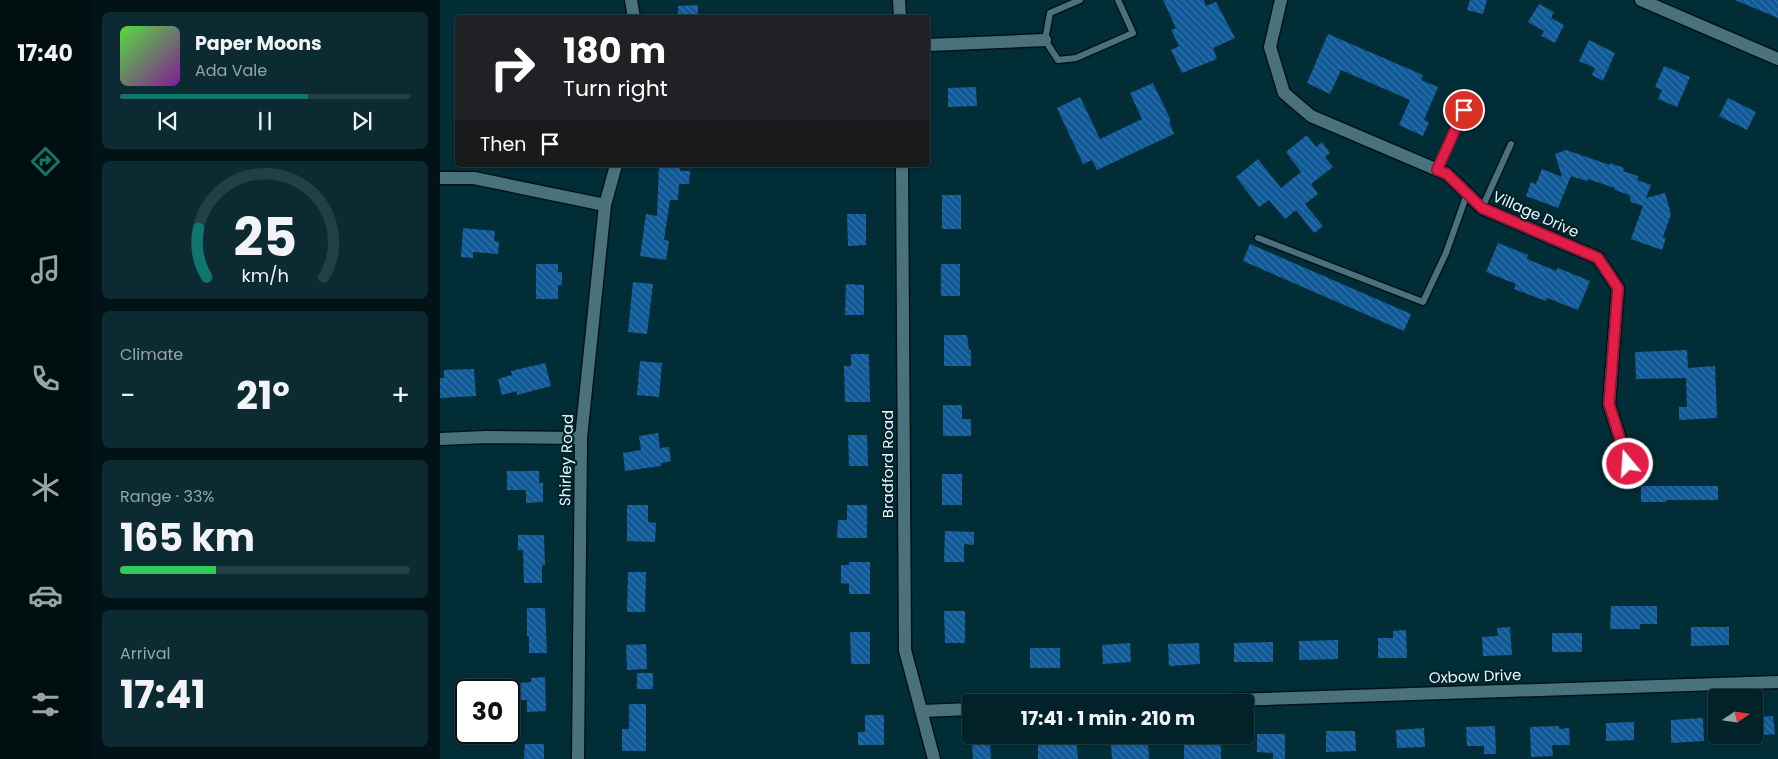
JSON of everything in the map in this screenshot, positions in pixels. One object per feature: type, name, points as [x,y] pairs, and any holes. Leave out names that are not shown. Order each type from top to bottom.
[{"type":"street","points":[[631,0],[634,15]]},
{"type":"street","points":[[899,0],[900,15]]},
{"type":"street","name":"Village Drive","points":[[1281,0],[1270,47],[1284,93],[1311,116],[1447,174],[1482,208],[1598,258],[1618,288],[1609,404],[1628,464]]},
{"type":"street","points":[[1641,0],[1778,59]]},
{"type":"street","points":[[930,44],[1045,40]]},
{"type":"street","name":"Shirley Road","points":[[578,759],[581,438],[606,205],[616,167]]},
{"type":"street","name":"Bradford Road","points":[[902,167],[905,650],[934,759]]},
{"type":"street","points":[[440,178],[474,178],[606,205]]},
{"type":"street","points":[[440,439],[486,437],[581,438]]},
{"type":"street","name":"Oxbow Drive","points":[[1254,699],[1778,682]]},
{"type":"street","points":[[922,711],[962,709]]},
{"type":"lane","points":[[1080,0],[1050,13],[1045,40],[1058,60],[1076,58],[1133,33],[1118,0]]},
{"type":"lane","points":[[1437,170],[1464,110]]},
{"type":"lane","points":[[1482,208],[1510,144]]},
{"type":"lane","points":[[1258,238],[1423,302],[1446,254],[1467,194]]},
{"type":"building","points":[[1163,0],[1204,0],[1206,6],[1216,2],[1235,38],[1213,48],[1217,59],[1182,73],[1171,50],[1179,46],[1171,30],[1176,28]]},
{"type":"building","points":[[1470,0],[1487,0],[1483,14],[1467,10]]},
{"type":"building","points":[[1735,0],[1778,0],[1778,18]]},
{"type":"building","points":[[1539,4],[1554,12],[1551,18],[1564,25],[1555,43],[1541,36],[1544,31],[1528,22]]},
{"type":"building","points":[[698,5],[698,15],[678,15],[678,6]]},
{"type":"building","points":[[1328,34],[1423,75],[1421,80],[1438,87],[1424,120],[1429,122],[1423,136],[1399,125],[1410,100],[1341,70],[1330,94],[1307,83]]},
{"type":"building","points":[[1589,40],[1615,53],[1603,81],[1592,75],[1595,68],[1579,61]]},
{"type":"building","points":[[1664,66],[1690,77],[1677,107],[1658,99],[1662,90],[1655,87]]},
{"type":"building","points":[[1153,83],[1171,121],[1169,122],[1174,134],[1097,170],[1092,160],[1083,164],[1057,108],[1080,97],[1100,139],[1142,119],[1130,93]]},
{"type":"building","points":[[976,87],[977,106],[948,107],[948,88]]},
{"type":"building","points":[[1728,98],[1756,112],[1747,130],[1719,116]]},
{"type":"building","points":[[1307,135],[1316,147],[1322,142],[1330,153],[1325,157],[1333,167],[1311,184],[1318,194],[1305,204],[1323,226],[1314,233],[1296,210],[1285,219],[1269,200],[1259,207],[1236,177],[1258,159],[1281,188],[1301,172],[1286,152]]},
{"type":"building","points":[[1566,150],[1624,168],[1623,171],[1638,176],[1637,180],[1651,185],[1646,198],[1665,193],[1671,214],[1663,237],[1666,238],[1662,250],[1631,239],[1643,206],[1631,202],[1629,195],[1615,190],[1615,188],[1588,179],[1587,181],[1571,176],[1558,208],[1526,196],[1531,182],[1536,184],[1542,169],[1562,177],[1555,154]]},
{"type":"building","points":[[659,167],[680,167],[680,171],[690,171],[689,184],[679,184],[678,200],[670,200],[664,240],[669,241],[666,260],[640,256],[646,214],[657,216]]},
{"type":"building","points":[[942,195],[961,195],[961,229],[942,229]]},
{"type":"building","points":[[847,214],[866,214],[866,245],[848,246]]},
{"type":"building","points":[[463,228],[495,231],[494,241],[499,242],[498,254],[473,252],[473,258],[461,257]]},
{"type":"building","points":[[1498,243],[1528,255],[1527,259],[1556,271],[1558,268],[1590,281],[1578,310],[1547,298],[1546,301],[1514,289],[1516,284],[1486,272]]},
{"type":"building","points":[[1250,244],[1411,314],[1404,331],[1243,261]]},
{"type":"building","points":[[536,264],[558,264],[558,272],[562,272],[562,285],[558,285],[558,299],[536,299]]},
{"type":"building","points":[[941,264],[960,264],[960,296],[941,296]]},
{"type":"building","points":[[633,282],[653,284],[647,334],[628,332]]},
{"type":"building","points":[[846,284],[864,285],[864,315],[845,315]]},
{"type":"building","points":[[944,335],[967,335],[969,350],[971,350],[971,366],[944,366]]},
{"type":"building","points":[[1687,350],[1688,368],[1715,366],[1717,418],[1679,420],[1679,407],[1687,407],[1686,378],[1636,379],[1635,352]]},
{"type":"building","points":[[851,354],[869,354],[870,402],[845,402],[844,366],[851,366]]},
{"type":"building","points":[[640,361],[662,363],[659,397],[637,395]]},
{"type":"building","points":[[545,363],[551,386],[517,395],[517,391],[502,395],[498,379],[512,375],[511,371]]},
{"type":"building","points":[[474,369],[476,396],[440,398],[440,378],[444,378],[444,370]]},
{"type":"building","points":[[943,405],[962,405],[962,419],[971,419],[971,436],[943,436]]},
{"type":"building","points":[[658,433],[660,448],[669,447],[671,461],[661,463],[661,466],[625,471],[623,453],[641,450],[639,436]]},
{"type":"building","points":[[848,435],[867,435],[868,466],[849,466]]},
{"type":"building","points":[[507,471],[539,471],[539,483],[543,483],[543,502],[526,503],[526,490],[507,490]]},
{"type":"building","points":[[942,474],[962,474],[962,505],[942,505]]},
{"type":"building","points":[[1641,486],[1718,486],[1718,500],[1641,502]]},
{"type":"building","points":[[627,505],[648,505],[648,522],[656,523],[655,542],[627,541]]},
{"type":"building","points":[[847,505],[867,505],[867,538],[837,538],[838,520],[847,520]]},
{"type":"building","points":[[945,531],[974,532],[974,545],[964,544],[964,562],[944,562]]},
{"type":"building","points":[[518,535],[544,535],[545,565],[542,565],[542,583],[524,583],[523,550],[518,550]]},
{"type":"building","points":[[849,562],[870,562],[870,594],[849,594],[849,584],[841,583],[841,565],[849,565]]},
{"type":"building","points":[[628,572],[646,572],[645,612],[627,612]]},
{"type":"building","points":[[1611,606],[1657,606],[1657,624],[1640,624],[1640,629],[1610,629]]},
{"type":"building","points":[[527,608],[545,608],[547,653],[529,653]]},
{"type":"building","points":[[944,611],[965,611],[965,643],[945,643]]},
{"type":"building","points":[[1510,627],[1512,655],[1483,656],[1482,637],[1498,636],[1497,628]]},
{"type":"building","points":[[1691,627],[1729,627],[1729,645],[1691,646]]},
{"type":"building","points":[[1406,630],[1407,658],[1378,658],[1378,638],[1393,638],[1393,631]]},
{"type":"building","points":[[850,632],[870,632],[870,664],[851,664]]},
{"type":"building","points":[[1552,633],[1582,633],[1582,652],[1552,652]]},
{"type":"building","points":[[1338,640],[1338,659],[1299,660],[1299,641]]},
{"type":"building","points":[[1273,642],[1273,662],[1234,662],[1234,643]]},
{"type":"building","points":[[1130,643],[1131,662],[1103,664],[1102,645]]},
{"type":"building","points":[[1199,643],[1200,664],[1169,666],[1168,644]]},
{"type":"building","points":[[646,644],[647,669],[627,670],[626,645]]},
{"type":"building","points":[[1030,648],[1060,648],[1060,668],[1030,668]]},
{"type":"building","points":[[637,673],[653,673],[653,689],[637,689]]},
{"type":"building","points":[[545,677],[546,711],[527,712],[527,700],[520,700],[520,683],[531,682],[531,678]]},
{"type":"building","points":[[629,704],[646,704],[646,751],[622,751],[622,729],[629,729]]},
{"type":"building","points":[[865,715],[884,715],[884,745],[858,745],[858,732],[865,732]]},
{"type":"building","points":[[1773,716],[1775,734],[1763,735],[1763,717]]},
{"type":"building","points":[[1703,718],[1704,741],[1671,743],[1671,720]]},
{"type":"building","points":[[1634,722],[1634,740],[1606,741],[1606,723]]},
{"type":"building","points":[[1495,726],[1496,754],[1484,754],[1484,746],[1467,746],[1466,727]]},
{"type":"building","points":[[1559,726],[1559,729],[1569,728],[1570,745],[1552,745],[1553,756],[1531,757],[1530,727]]},
{"type":"building","points":[[1424,728],[1425,747],[1397,748],[1396,730]]},
{"type":"building","points":[[1326,731],[1355,731],[1356,751],[1326,752]]},
{"type":"building","points":[[1257,734],[1285,734],[1285,759],[1273,759],[1273,753],[1257,752]]},
{"type":"building","points":[[525,744],[544,744],[544,759],[524,759]]},
{"type":"building","points":[[972,744],[990,744],[991,759],[973,759]]},
{"type":"building","points":[[1038,744],[1077,744],[1078,759],[1038,759]]},
{"type":"building","points":[[1148,744],[1149,759],[1112,759],[1111,745]]},
{"type":"building","points":[[1184,744],[1221,744],[1221,759],[1184,759]]},
{"type":"route","points":[[1464,110],[1437,170],[1447,174],[1482,208],[1598,258],[1618,288],[1609,404],[1628,464]]}]
